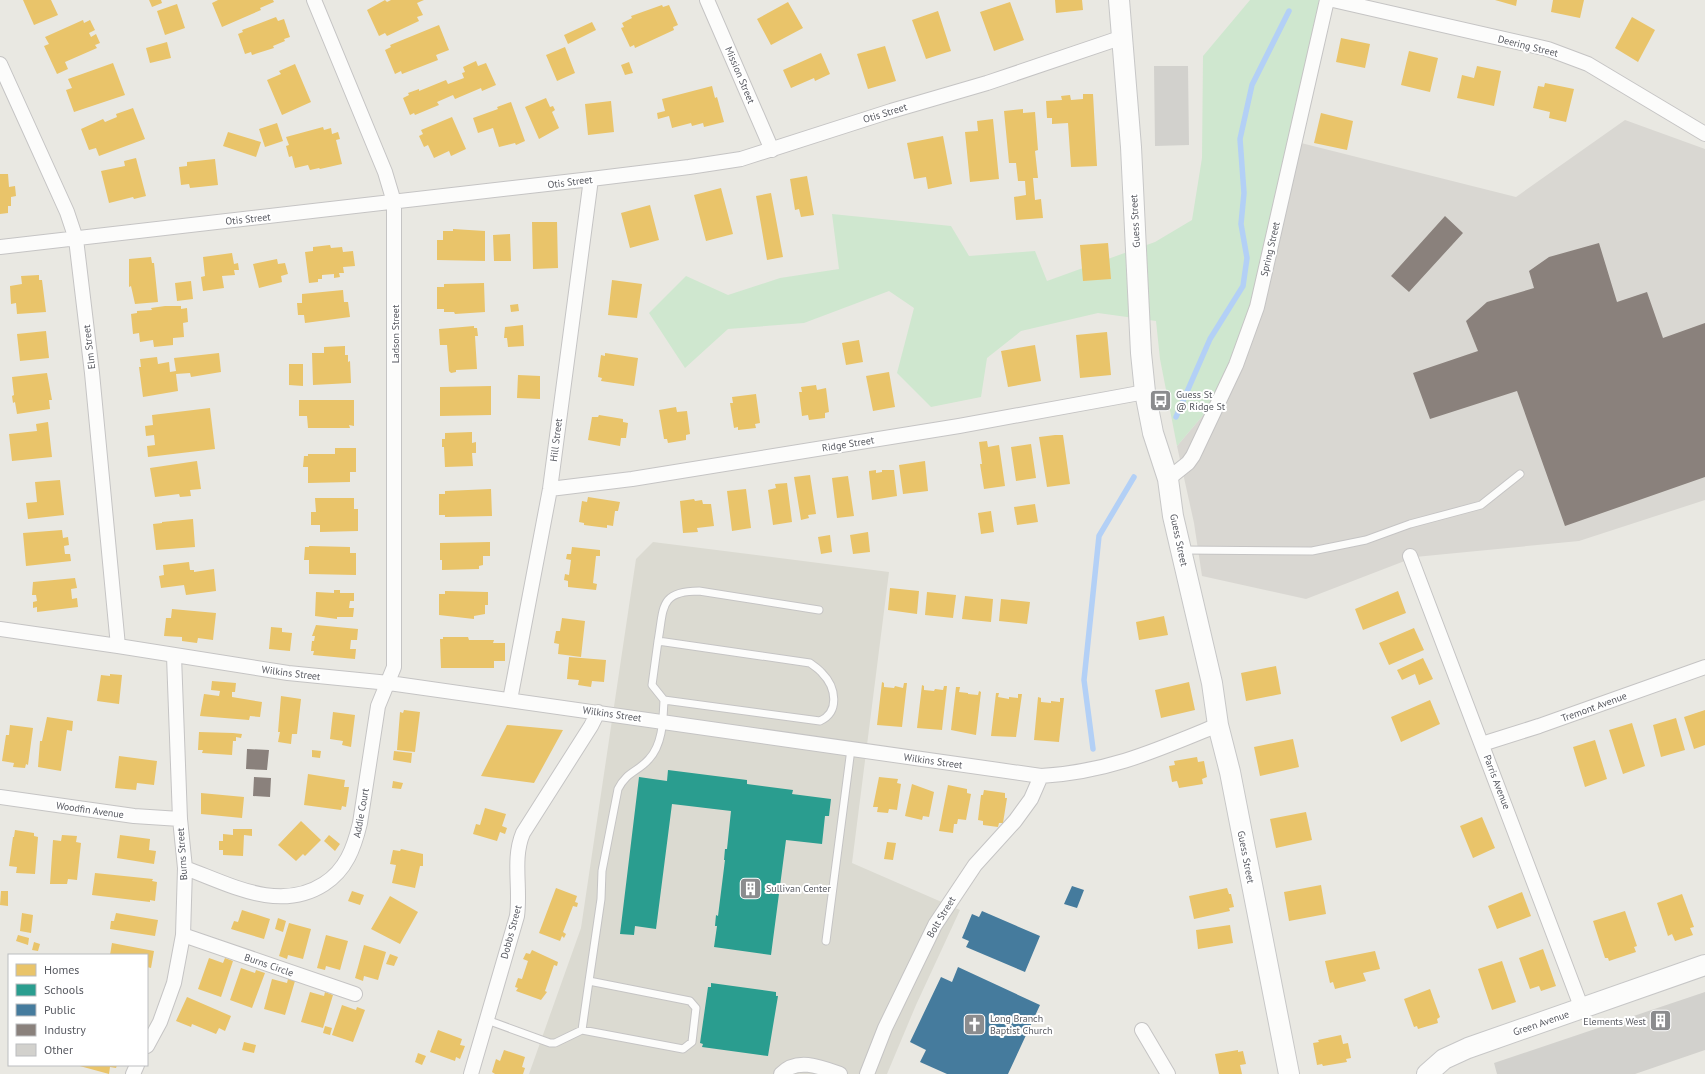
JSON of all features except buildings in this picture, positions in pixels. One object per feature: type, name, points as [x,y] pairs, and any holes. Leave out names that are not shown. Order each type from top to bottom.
[{"type":"street","name":"Ladson Street","points":[[314,0],[385,172],[394,202],[394,668],[389,683]]},
{"type":"street","name":"Mission Street","points":[[707,0],[772,150]]},
{"type":"street","name":"Guess Street","points":[[1119,0],[1131,147],[1141,353],[1145,392],[1153,434],[1168,479],[1173,516],[1212,683],[1218,725],[1230,772],[1289,1074]]},
{"type":"street","name":"Spring Street","points":[[1168,479],[1188,463],[1193,456],[1236,365],[1257,308],[1327,0]]},
{"type":"street","name":"Deering Street","points":[[1333,0],[1548,49],[1588,64],[1705,134]]},
{"type":"street","name":"Otis Street","points":[[0,247],[590,179],[733,160],[772,150],[890,111],[987,83],[1123,37]]},
{"type":"street","name":"Elm Street","points":[[0,64],[67,212],[76,239],[92,373],[118,646]]},
{"type":"street","name":"Hill Street","points":[[510,700],[550,489],[590,179]]},
{"type":"street","name":"Ridge Street","points":[[550,489],[632,480],[966,425],[1145,392]]},
{"type":"street","name":"Parris Avenue","points":[[1410,556],[1582,1009]]},
{"type":"street","name":"Wilkins Street","points":[[0,629],[288,673],[389,683],[1041,776],[1071,775],[1120,764],[1218,725]]},
{"type":"street","name":"Burns Street","points":[[148,1044],[160,1022],[174,983],[183,935],[185,868],[180,819],[174,656]]},
{"type":"street","name":"Tremont Avenue","points":[[1482,744],[1705,667]]},
{"type":"street","name":"Addie Court","points":[[185,868],[257,894],[278,898],[295,897],[312,892],[329,881],[341,870],[356,841],[378,706],[389,683]]},
{"type":"street","name":"Dobbs Street","points":[[471,1074],[517,916],[520,900],[517,861],[518,844],[523,833],[591,726],[598,712]]},
{"type":"street","name":"Bolt Street","points":[[867,1074],[885,1028],[935,925],[975,865],[1015,821],[1030,799],[1041,776]]},
{"type":"street","name":"Woodfin Avenue","points":[[0,797],[134,816],[180,819]]},
{"type":"street","name":"Burns Circle","points":[[183,935],[355,994]]},
{"type":"street","name":"Green Avenue","points":[[1427,1074],[1444,1059],[1468,1048],[1705,965]]},
{"type":"street","points":[[1142,1030],[1168,1074]]},
{"type":"street","points":[[781,1074],[797,1065],[808,1064],[840,1074]]},
{"type":"lane","points":[[1181,550],[1312,551],[1366,540],[1410,524],[1481,505],[1520,474]]},
{"type":"lane","points":[[658,641],[810,663],[823,673],[830,685],[834,698],[834,709],[828,718],[820,721],[664,700],[652,685],[658,641],[664,604],[670,597],[682,591],[699,591],[819,610]]},
{"type":"lane","points":[[582,1030],[601,899],[602,871],[618,789],[624,778],[649,759],[659,742],[664,700]]},
{"type":"lane","points":[[826,941],[851,749]]},
{"type":"lane","points":[[487,1020],[550,1043],[555,1043],[582,1030],[683,1049],[692,1042],[696,1008],[690,1001],[589,980]]},
{"type":"shaded area","points":[[1625,120],[1705,149],[1705,500],[1579,541],[1415,557],[1306,599],[1202,576],[1194,523],[1177,446],[1227,387],[1301,143],[1516,197]]},
{"type":"shaded area","points":[[653,542],[889,572],[852,863],[960,910],[916,1005],[887,1074],[529,1074],[581,928],[636,559]]},
{"type":"green space","points":[[1250,0],[1319,0],[1301,143],[1227,387],[1177,446],[1160,359],[1156,321],[1098,313],[1021,331],[987,358],[981,397],[931,407],[897,373],[914,308],[889,291],[804,323],[728,329],[685,368],[649,313],[686,276],[728,295],[780,278],[839,269],[832,214],[951,226],[969,256],[1035,251],[1047,281],[1155,242],[1192,220],[1202,158],[1203,56]]},
{"type":"waterway","points":[[1176,417],[1210,339],[1243,286],[1247,258],[1241,224],[1244,193],[1240,139],[1252,85],[1289,11]]},
{"type":"waterway","points":[[1093,749],[1084,680],[1099,536],[1134,477]]},
{"type":"place","name":"Guess St @ Ridge St","points":[[1160,400]]},
{"type":"place","name":"Sullivan Center","points":[[751,888]]},
{"type":"place","name":"Elements West","points":[[1661,1021]]},
{"type":"place","name":"Long Branch Baptist Church","points":[[975,1024]]}]
